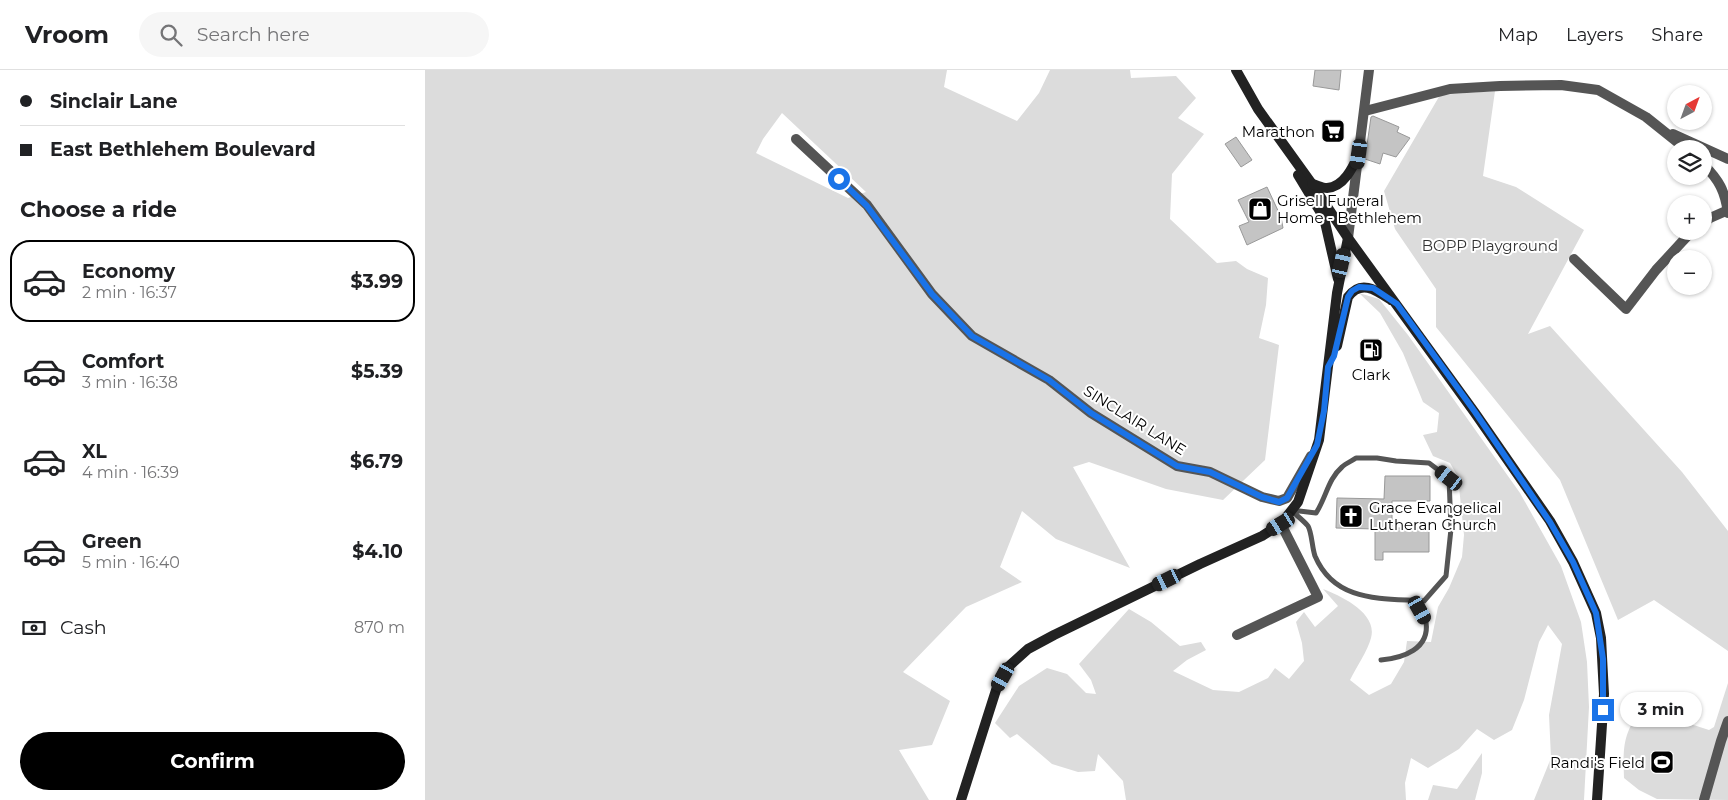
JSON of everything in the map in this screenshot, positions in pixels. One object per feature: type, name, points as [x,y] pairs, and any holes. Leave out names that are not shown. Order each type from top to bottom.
[{"type":"main road","points":[[1237,70],[1258,109],[1348,238],[1475,412],[1550,522],[1573,562],[1596,613],[1601,645],[1604,694],[1597,800]]},
{"type":"main road","points":[[1276,135],[1293,168],[1324,218],[1339,284]]},
{"type":"main road","points":[[1312,184],[1325,188],[1333,187],[1351,172],[1359,154]]},
{"type":"main road","points":[[961,800],[997,687],[1008,667],[1028,649],[1101,611],[1261,536],[1281,524],[1298,502],[1317,445],[1324,411],[1339,284],[1348,238]]},
{"type":"main road","points":[[1328,367],[1334,356],[1348,297],[1352,291],[1359,287],[1373,288],[1397,304]]},
{"type":"street","points":[[1348,238],[1369,70]]},
{"type":"street","points":[[1365,111],[1450,89],[1561,85],[1598,90],[1645,117],[1675,140]]},
{"type":"street","points":[[1661,128],[1728,159]]},
{"type":"street","name":"SINCLAIR LANE","points":[[796,140],[867,206],[932,294],[972,336],[1049,380],[1091,413],[1177,466],[1210,472],[1262,497],[1279,502],[1287,498],[1317,445]]},
{"type":"street","points":[[1712,173],[1717,178],[1726,197],[1728,212],[1712,217]]},
{"type":"street","points":[[1574,259],[1626,309],[1656,270],[1684,240]]},
{"type":"street","points":[[1237,636],[1318,597],[1281,524]]},
{"type":"street","points":[[1704,800],[1728,721]]},
{"type":"lane","points":[[1356,458],[1429,463],[1449,478],[1451,529],[1446,576],[1424,601],[1379,599],[1340,588],[1328,577],[1315,556],[1309,528],[1291,510],[1316,513],[1330,481],[1342,466],[1356,458]]},
{"type":"lane","points":[[1381,660],[1397,658],[1417,648],[1425,634],[1426,620],[1415,601]]},
{"type":"green space","points":[[425,70],[947,70],[944,87],[1017,121],[1039,93],[1050,70],[1130,70],[1131,78],[1176,76],[1196,98],[1178,118],[1204,134],[1172,174],[1170,219],[1217,263],[1236,261],[1247,269],[1268,278],[1266,305],[1259,338],[1279,345],[1265,460],[1223,500],[1166,489],[1089,462],[1073,467],[1130,568],[1056,539],[1022,511],[1000,567],[1022,582],[966,607],[903,672],[950,701],[932,745],[899,750],[929,800],[425,800]],"holes":[[[782,113],[866,192],[848,198],[756,153],[763,139]]]},
{"type":"green space","name":"BOPP Playground","points":[[1495,91],[1483,176],[1516,187],[1584,230],[1528,334],[1550,326],[1682,472],[1728,531],[1728,651],[1654,600],[1618,620],[1560,480],[1436,327],[1436,289],[1395,229],[1384,191],[1440,95]]},
{"type":"green space","points":[[1359,293],[1379,299],[1408,335],[1520,493],[1561,566],[1581,622],[1587,662],[1589,707],[1584,800],[1534,800],[1551,758],[1549,715],[1562,644],[1548,625],[1539,642],[1524,700],[1512,730],[1494,740],[1477,729],[1459,749],[1428,768],[1411,758],[1405,783],[1406,800],[1126,800],[1123,781],[1098,754],[1095,771],[1078,772],[1052,764],[1017,734],[1010,738],[995,723],[1019,686],[1047,668],[1067,674],[1086,693],[1096,694],[1091,680],[1079,664],[1129,609],[1151,622],[1180,646],[1201,642],[1206,650],[1187,660],[1173,671],[1213,690],[1239,692],[1268,678],[1275,668],[1289,679],[1304,661],[1302,643],[1296,622],[1304,612],[1315,627],[1338,606],[1323,589],[1348,601],[1364,613],[1369,621],[1372,629],[1371,638],[1350,680],[1369,695],[1391,684],[1404,662],[1407,641],[1431,642],[1438,607],[1449,588],[1462,557],[1464,535],[1458,477],[1450,463],[1433,456],[1423,435],[1437,432],[1439,413],[1423,402],[1403,353],[1380,313]]},
{"type":"green space","name":"Randi's Field","points":[[1728,683],[1728,800],[1657,799],[1639,790],[1624,778],[1625,741],[1641,708],[1709,730],[1714,727]]},
{"type":"green space","points":[[1482,753],[1482,773],[1475,800],[1428,800],[1433,785],[1457,789]]},
{"type":"building","points":[[1315,70],[1341,70],[1339,90],[1313,86]]},
{"type":"building","points":[[1373,116],[1399,127],[1397,132],[1410,138],[1396,157],[1383,153],[1380,164],[1365,159],[1371,117]]},
{"type":"building","points":[[1236,137],[1252,160],[1241,167],[1225,144]]},
{"type":"building","name":"Grisell Funeral Home - Bethlehem","points":[[1267,187],[1281,217],[1283,228],[1247,245],[1239,226],[1249,222],[1238,200]]},
{"type":"building","name":"Grace Evangelical Lutheran Church","points":[[1385,476],[1430,476],[1430,501],[1392,501],[1392,528],[1429,528],[1429,552],[1383,552],[1383,560],[1375,560],[1375,529],[1336,528],[1337,498],[1384,499]]},
{"type":"place","name":"Marathon","points":[[1333,131]]},
{"type":"place","name":"Grisell Funeral Home - Bethlehem","points":[[1260,209]]},
{"type":"place","name":"Clark","points":[[1371,350]]},
{"type":"place","name":"Grace Evangelical Lutheran Church","points":[[1351,516]]},
{"type":"place","name":"Randi's Field","points":[[1662,762]]},
{"type":"route","points":[[839,179],[867,206],[932,294],[972,336],[1049,380],[1091,413],[1177,466],[1210,472],[1262,497],[1279,502],[1287,498],[1319,440],[1328,367],[1334,356],[1348,297],[1352,291],[1359,287],[1373,288],[1397,304],[1475,412],[1550,522],[1573,562],[1596,613],[1603,659],[1603,710]]}]
